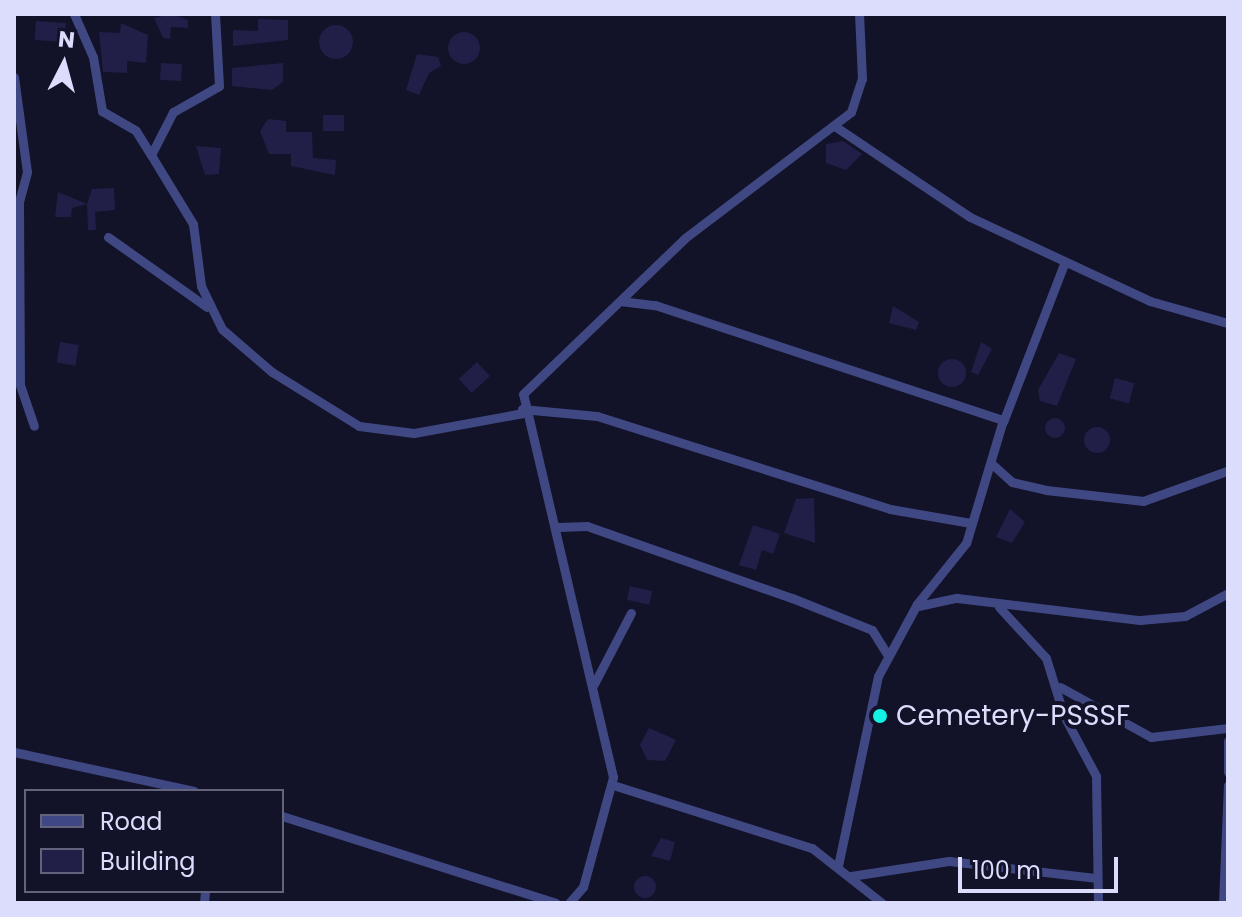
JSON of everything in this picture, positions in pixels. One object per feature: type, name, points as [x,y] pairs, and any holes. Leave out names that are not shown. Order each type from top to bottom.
[{"type":"street","points":[[74,14],[93,57],[102,111],[136,131],[193,224],[207,307]]},
{"type":"street","points":[[151,155],[173,112],[219,86],[215,14]]},
{"type":"street","points":[[569,903],[583,887],[613,785],[594,684],[558,527],[522,411],[537,375],[716,213],[836,127],[861,90],[859,14]]},
{"type":"street","points":[[14,77],[27,172],[19,201],[16,284],[20,385],[34,426]]},
{"type":"street","points":[[836,127],[970,217],[1064,264],[1228,323]]},
{"type":"street","points":[[108,237],[207,307],[245,352],[359,426],[414,433],[522,411],[597,416],[890,509],[971,523]]},
{"type":"street","points":[[838,866],[887,654],[915,607],[966,543],[1003,422],[1064,264]]},
{"type":"street","points":[[620,301],[655,305],[1003,422]]},
{"type":"street","points":[[992,464],[1024,485],[1143,501],[1227,471]]},
{"type":"street","points":[[558,527],[587,526],[792,598],[872,630],[887,654]]},
{"type":"street","points":[[915,607],[942,598],[999,607],[1140,620],[1185,616],[1228,593]]},
{"type":"street","points":[[999,607],[1046,658],[1060,687],[1064,716],[1096,776],[1095,878],[1098,903]]},
{"type":"street","points":[[594,684],[631,613]]},
{"type":"street","points":[[1060,687],[1151,737],[1228,728]]},
{"type":"street","points":[[1228,741],[1228,772]]},
{"type":"street","points":[[14,752],[185,789]]},
{"type":"street","points":[[613,785],[812,848],[882,903]]},
{"type":"street","points":[[1223,903],[1228,785]]},
{"type":"street","points":[[284,817],[556,903]]},
{"type":"street","points":[[851,876],[949,861],[1095,878]]},
{"type":"building","points":[[172,14],[188,20],[188,28],[171,27],[170,39],[163,38],[154,18]]},
{"type":"building","points":[[258,19],[288,20],[288,40],[233,46],[233,30],[258,31]]},
{"type":"building","points":[[36,21],[66,23],[65,42],[35,40]]},
{"type":"building","points":[[121,23],[148,35],[146,63],[127,61],[127,73],[103,72],[99,32],[120,33]]},
{"type":"building","points":[[336,25],[348,30],[353,42],[348,54],[336,59],[324,54],[319,42],[324,30]]},
{"type":"building","points":[[464,32],[475,37],[480,48],[475,59],[464,64],[453,59],[448,48],[453,37]]},
{"type":"building","points":[[417,54],[438,57],[441,66],[429,73],[419,95],[406,90]]},
{"type":"building","points":[[161,63],[182,64],[181,81],[160,80]]},
{"type":"building","points":[[283,63],[283,82],[272,90],[232,86],[232,68]]},
{"type":"building","points":[[323,115],[344,115],[344,131],[323,131]]},
{"type":"building","points":[[268,119],[286,121],[286,132],[312,132],[313,158],[336,160],[335,175],[291,166],[291,154],[269,154],[260,131]]},
{"type":"building","points":[[843,141],[862,154],[846,170],[826,163],[826,144]]},
{"type":"building","points":[[196,146],[221,148],[219,174],[205,175]]},
{"type":"building","points":[[114,188],[115,210],[95,212],[96,230],[88,230],[87,204],[92,189]]},
{"type":"building","points":[[58,192],[87,204],[72,208],[71,217],[55,217]]},
{"type":"building","points":[[893,306],[919,322],[916,330],[889,323]]},
{"type":"building","points":[[60,342],[79,345],[75,366],[57,363]]},
{"type":"building","points":[[981,342],[992,349],[978,375],[971,372]]},
{"type":"building","points":[[1059,353],[1076,359],[1057,406],[1040,401],[1038,390]]},
{"type":"building","points":[[952,359],[962,363],[966,373],[962,383],[952,387],[942,383],[938,373],[942,363]]},
{"type":"building","points":[[477,362],[490,376],[472,393],[459,379]]},
{"type":"building","points":[[1115,378],[1134,383],[1129,403],[1110,398]]},
{"type":"building","points":[[1051,418],[1059,418],[1065,428],[1059,438],[1051,438],[1045,432],[1045,424]]},
{"type":"building","points":[[1097,427],[1106,431],[1110,440],[1106,449],[1097,453],[1088,449],[1084,440],[1088,431]]},
{"type":"building","points":[[814,498],[815,543],[784,533],[796,499]]},
{"type":"building","points":[[1010,509],[1025,522],[1012,543],[996,537]]},
{"type":"building","points":[[753,525],[780,534],[773,554],[762,550],[756,570],[739,565]]},
{"type":"building","points":[[630,586],[652,591],[649,605],[627,600]]},
{"type":"building","points":[[649,728],[676,740],[665,761],[647,760],[640,745]]},
{"type":"building","points":[[661,838],[675,842],[670,861],[651,856]]},
{"type":"building","points":[[641,876],[649,876],[656,887],[649,898],[641,898],[634,891],[634,883]]},
{"type":"place","name":"Cemetery-PSSSF","points":[[880,716]]}]
